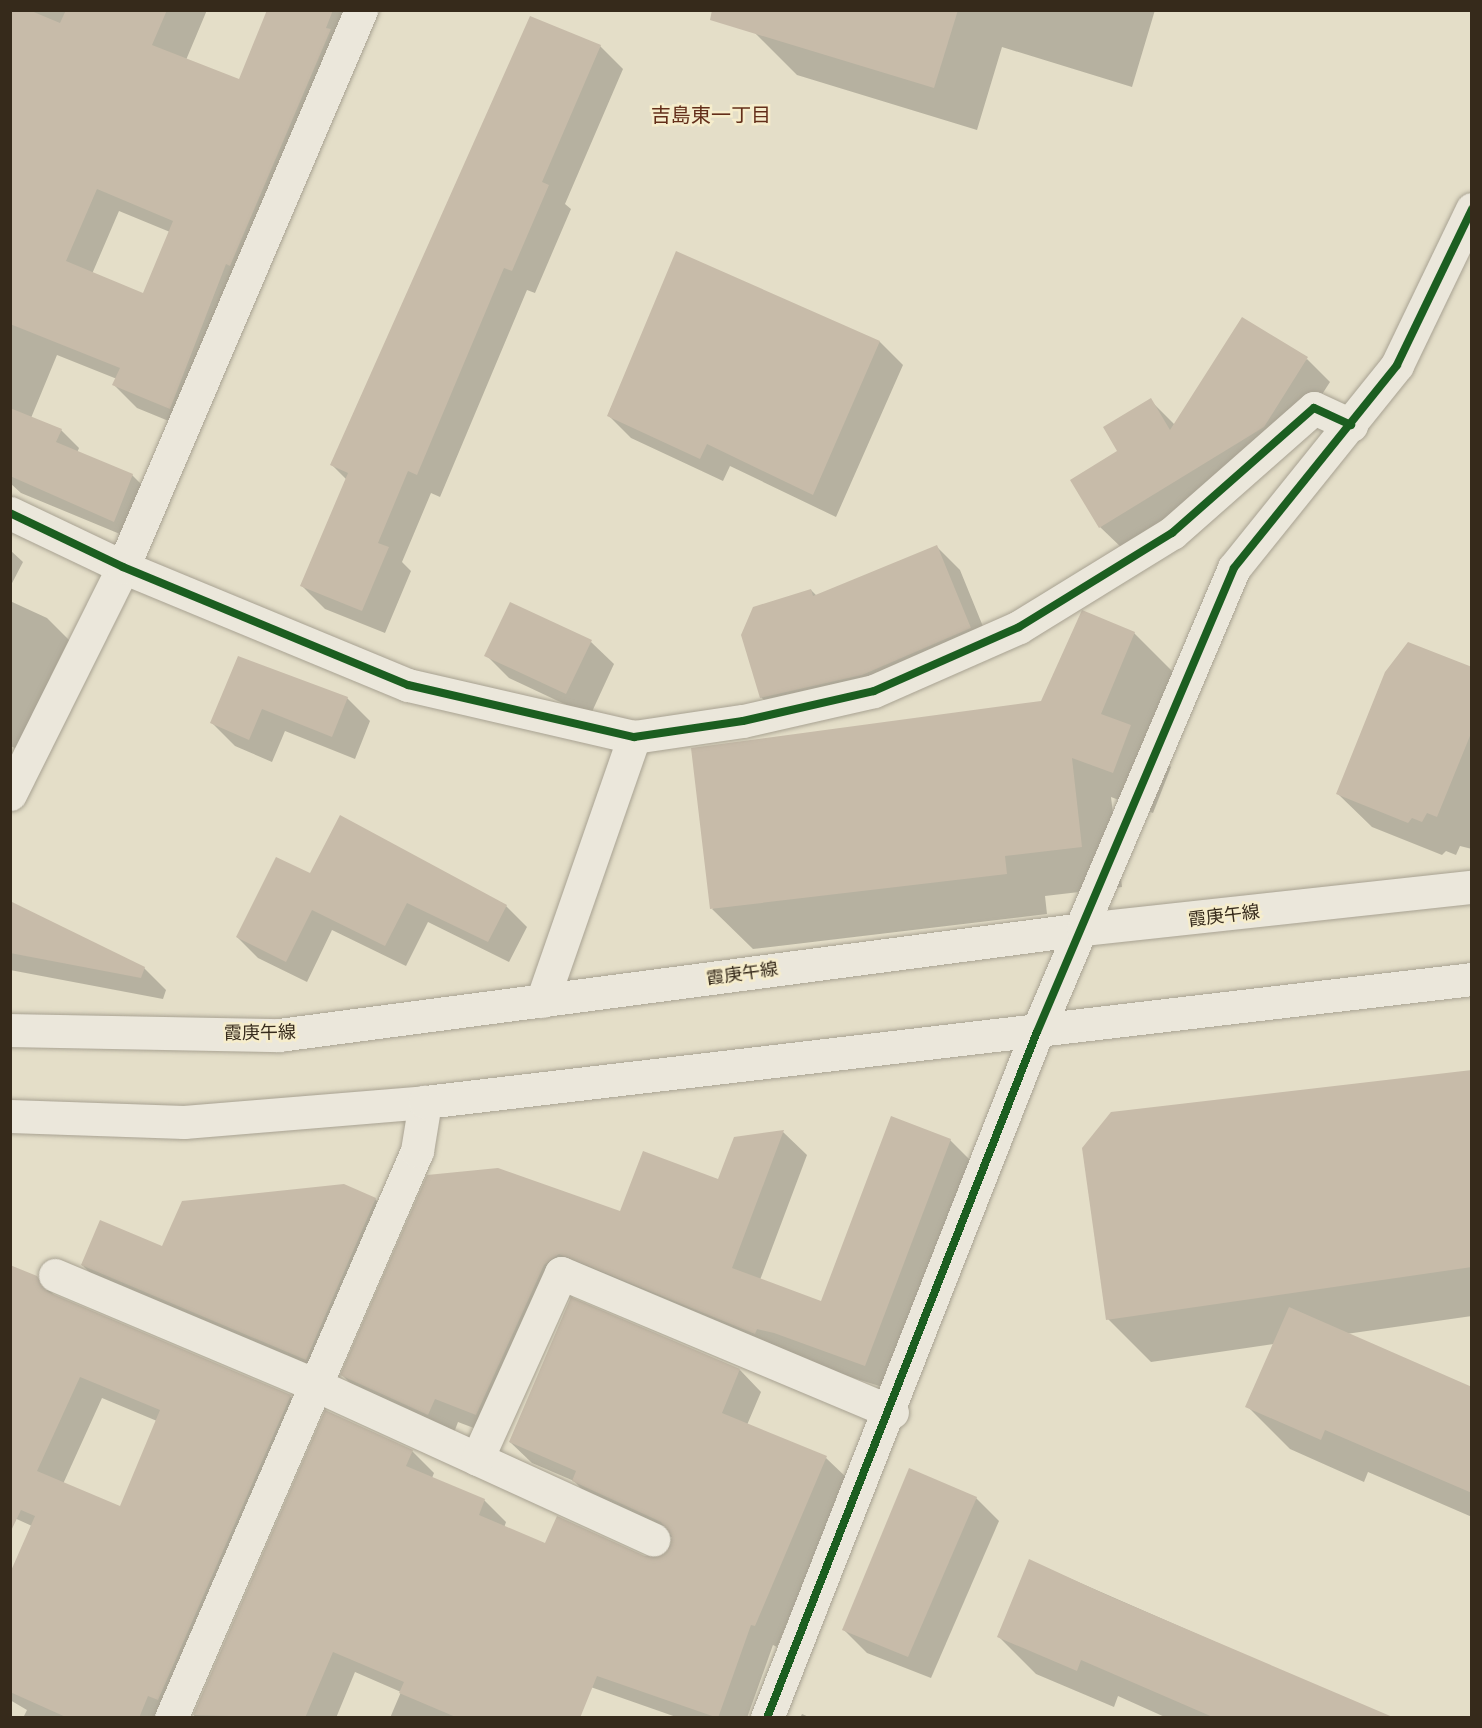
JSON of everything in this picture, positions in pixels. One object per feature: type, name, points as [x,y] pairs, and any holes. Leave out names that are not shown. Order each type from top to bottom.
[{"type":"street","points":[[10,794],[123,567],[361,10]]},
{"type":"street","points":[[767,1718],[892,1412],[1037,1032],[1083,929],[1234,568],[1397,365],[1472,209]]},
{"type":"street","points":[[10,513],[123,567],[408,685],[634,737],[743,721],[874,691],[1019,627],[1172,533],[1314,408],[1351,425]]},
{"type":"street","points":[[542,1001],[634,737]]},
{"type":"street","name":"霞庚午線","points":[[10,1030],[279,1035],[1083,929],[1472,887]]},
{"type":"street","points":[[10,1116],[184,1122],[426,1102],[1037,1032],[1472,979]]},
{"type":"street","points":[[171,1718],[417,1151],[426,1102]]},
{"type":"street","points":[[477,1458],[561,1273],[892,1412]]},
{"type":"street","points":[[55,1275],[316,1385],[653,1539]]},
{"type":"building","points":[[10,10],[29,10],[60,23],[66,10],[167,10],[152,45],[239,79],[267,10],[333,10],[326,28],[331,29],[230,266],[226,264],[170,409],[112,385],[120,368],[10,324]],"holes":[[[97,189],[173,221],[143,293],[66,261]]]},
{"type":"building","points":[[712,10],[958,10],[934,88],[710,20]]},
{"type":"building","points":[[530,16],[601,45],[542,182],[549,185],[512,271],[504,268],[417,475],[408,471],[378,543],[389,547],[362,611],[300,586],[348,473],[330,465]]},
{"type":"building","points":[[676,251],[880,341],[813,495],[707,444],[700,459],[607,416]]},
{"type":"building","points":[[1242,317],[1308,357],[1264,427],[1099,528],[1070,480],[1117,451],[1103,427],[1151,398],[1170,430]]},
{"type":"building","points":[[10,408],[62,429],[56,442],[133,474],[114,522],[10,476]]},
{"type":"building","points":[[937,545],[971,628],[862,675],[760,698],[741,635],[753,607],[811,589],[813,596]]},
{"type":"building","points":[[510,602],[592,640],[566,694],[484,656]]},
{"type":"building","points":[[1082,610],[1135,632],[1101,714],[1131,725],[1113,773],[1072,758],[1082,847],[1005,856],[1007,874],[710,909],[691,748],[1041,701]]},
{"type":"building","points":[[1408,642],[1472,667],[1472,731],[1437,817],[1427,813],[1422,822],[1412,818],[1408,823],[1336,794],[1385,672]]},
{"type":"building","points":[[238,656],[348,697],[332,737],[262,709],[249,740],[210,723]]},
{"type":"building","points":[[340,815],[507,905],[488,942],[407,903],[385,946],[312,910],[286,962],[236,937],[276,857],[310,873]]},
{"type":"building","points":[[10,901],[145,967],[141,978],[10,953]]},
{"type":"building","points":[[1472,1070],[1472,1267],[1106,1320],[1082,1148],[1111,1112]]},
{"type":"building","points":[[891,1116],[951,1139],[865,1366],[774,1333],[757,1329],[755,1334],[559,1254],[544,1265],[476,1415],[435,1399],[428,1415],[340,1375],[427,1175],[498,1168],[620,1211],[643,1151],[718,1179],[734,1137],[784,1130],[732,1268],[821,1301]]},
{"type":"building","points":[[344,1184],[376,1198],[306,1360],[81,1265],[100,1220],[162,1246],[182,1201]]},
{"type":"building","points":[[10,1265],[37,1276],[48,1292],[291,1395],[158,1700],[148,1696],[139,1718],[68,1718],[10,1692],[10,1573],[35,1516],[21,1510],[10,1533]],"holes":[[[80,1377],[160,1410],[120,1506],[37,1471]]]},
{"type":"building","points":[[571,1297],[740,1369],[722,1413],[827,1456],[755,1626],[751,1625],[718,1718],[597,1676],[580,1718],[458,1718],[399,1693],[404,1682],[333,1652],[305,1718],[193,1715],[325,1410],[413,1450],[406,1466],[485,1499],[479,1515],[545,1543],[557,1516],[645,1556],[664,1554],[672,1537],[661,1522],[572,1481],[576,1471],[509,1442]]},
{"type":"building","points":[[1289,1307],[1472,1387],[1472,1493],[1325,1430],[1321,1440],[1245,1407]]},
{"type":"building","points":[[909,1468],[977,1497],[908,1657],[842,1630]]},
{"type":"building","points":[[1029,1559],[1109,1596],[1395,1718],[1215,1718],[1081,1660],[1077,1671],[997,1637]]},
{"type":"cycle path","points":[[767,1718],[1037,1032],[1234,568],[1397,365],[1472,209]]},
{"type":"cycle path","points":[[10,513],[123,567],[408,685],[634,737],[743,721],[874,691],[1019,627],[1172,533],[1314,408],[1351,425]]},
{"type":"district","name":"吉島東一丁目","points":[[711,115]]}]
